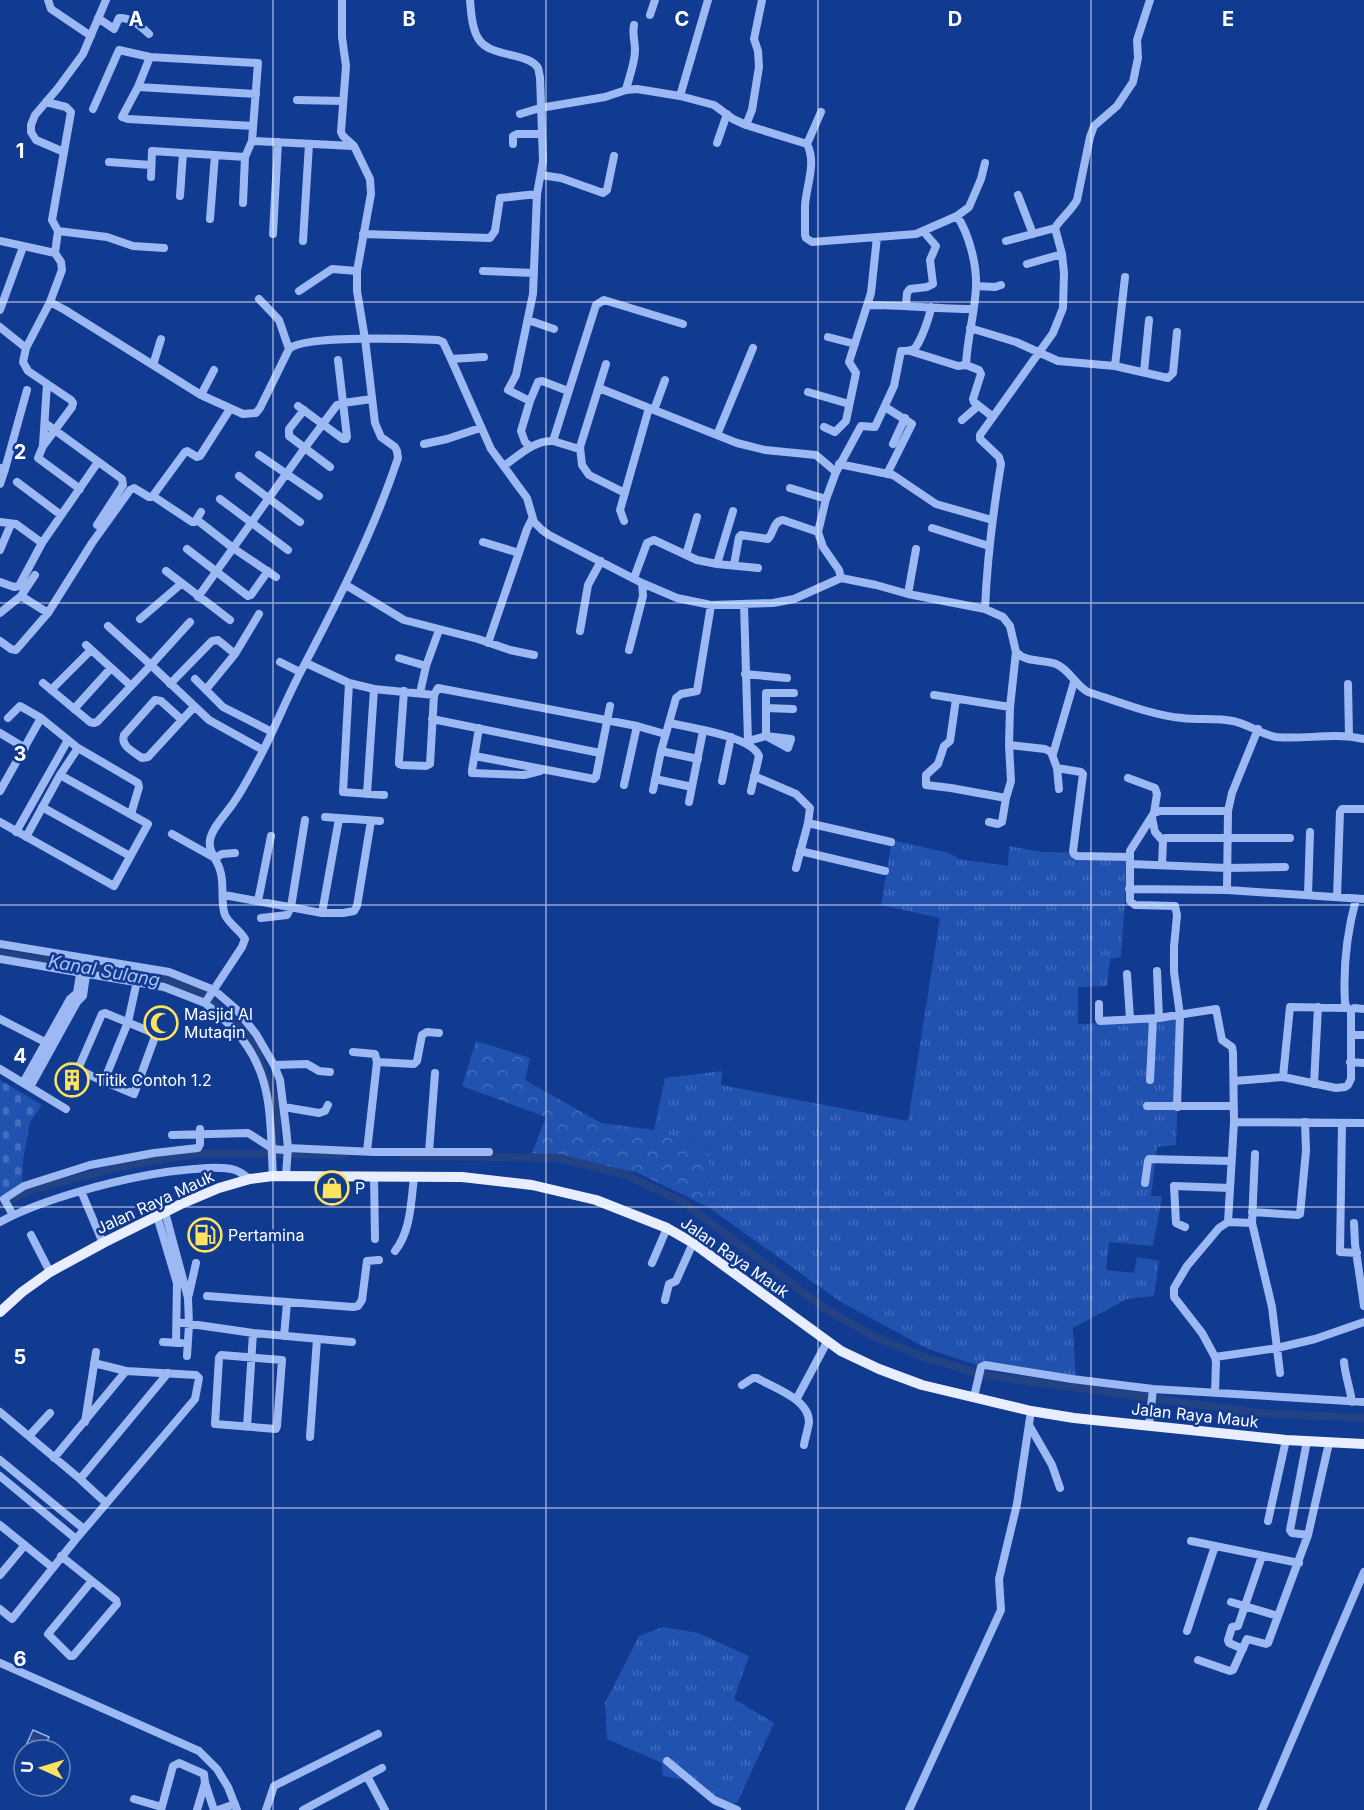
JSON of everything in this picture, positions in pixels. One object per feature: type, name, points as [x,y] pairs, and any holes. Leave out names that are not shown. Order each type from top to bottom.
[{"type":"main road","name":"Jalan Raya Mauk","points":[[0,1312],[22,1292],[50,1272],[103,1243],[219,1188],[273,1172],[490,1179],[552,1189],[597,1200],[667,1228],[693,1243],[841,1351],[879,1369],[922,1385],[975,1394],[1031,1411],[1074,1418],[1149,1421],[1286,1440],[1364,1444]]},
{"type":"street","points":[[48,0],[51,9],[90,36]]},
{"type":"street","points":[[64,152],[36,140],[31,132],[31,125],[35,115],[83,54],[106,0]]},
{"type":"street","points":[[206,1002],[243,947],[245,939],[242,933],[225,917],[220,868],[210,850],[212,834],[236,800],[263,750],[300,672],[346,585],[368,537],[398,458],[398,451],[395,447],[377,431],[357,291],[357,271],[371,194],[370,179],[354,146],[341,132],[346,66],[342,37],[342,0]]},
{"type":"street","points":[[470,0],[476,33],[480,42],[493,51],[516,56],[533,63],[540,77],[541,175],[537,194],[533,294],[516,375],[508,390],[530,401]]},
{"type":"street","points":[[650,15],[655,0]]},
{"type":"street","points":[[680,96],[708,0]]},
{"type":"street","points":[[746,125],[752,110],[759,68],[758,51],[754,39],[762,0]]},
{"type":"street","points":[[1006,241],[1055,228],[1072,209],[1077,200],[1094,126],[1117,106],[1133,82],[1138,58],[1137,40],[1150,0]]},
{"type":"street","points":[[98,18],[114,29],[119,18],[123,18],[140,25],[149,34]]},
{"type":"street","points":[[626,90],[635,50],[632,37],[634,25]]},
{"type":"street","points":[[93,109],[119,50],[150,57],[258,63],[252,141],[245,157],[243,203]]},
{"type":"street","points":[[150,57],[138,87],[122,117],[254,126]]},
{"type":"street","points":[[138,87],[256,94]]},
{"type":"street","points":[[520,114],[637,89],[680,96],[714,105],[746,125],[807,144]]},
{"type":"street","points":[[297,100],[342,101]]},
{"type":"street","points":[[46,102],[66,107],[70,112],[52,220],[58,231],[55,253],[61,262],[62,270],[50,302],[23,357],[25,367],[73,403],[38,455],[39,459],[80,489]]},
{"type":"street","points":[[822,112],[807,144],[811,164],[805,204],[806,238],[812,242],[916,234],[957,216],[969,207],[985,163]]},
{"type":"street","points":[[717,143],[727,114]]},
{"type":"street","points":[[513,144],[513,136],[517,134],[542,134]]},
{"type":"street","points":[[252,141],[354,146]]},
{"type":"street","points":[[273,234],[278,142]]},
{"type":"street","points":[[303,241],[309,144]]},
{"type":"street","points":[[151,177],[152,151],[245,157]]},
{"type":"street","points":[[180,196],[183,153]]},
{"type":"street","points":[[210,219],[215,155]]},
{"type":"street","points":[[541,175],[561,178],[603,193],[607,190],[614,156]]},
{"type":"street","points":[[109,162],[151,165]]},
{"type":"street","points":[[363,234],[490,238],[495,231],[500,198],[537,194]]},
{"type":"street","points":[[1018,195],[1033,234]]},
{"type":"street","points":[[957,216],[966,230],[975,269],[976,286],[966,365]]},
{"type":"street","points":[[985,609],[992,520],[1001,460],[981,439],[980,435],[1053,333],[1063,308],[1064,273],[1055,228]]},
{"type":"street","points":[[58,231],[107,237],[133,246],[164,248]]},
{"type":"street","points":[[906,305],[909,290],[933,284],[930,260],[936,246],[923,231]]},
{"type":"street","points":[[824,427],[835,432],[846,422],[856,373],[849,362],[868,305],[877,237]]},
{"type":"street","points":[[0,242],[55,253]]},
{"type":"street","points":[[0,310],[23,247]]},
{"type":"street","points":[[1027,264],[1062,254]]},
{"type":"street","points":[[299,291],[332,269],[357,271]]},
{"type":"street","points":[[483,270],[534,273]]},
{"type":"street","points":[[1114,366],[1125,277]]},
{"type":"street","points":[[976,286],[1001,285]]},
{"type":"street","points":[[259,299],[279,320],[289,349]]},
{"type":"street","points":[[553,441],[582,345],[598,302],[604,300],[683,324]]},
{"type":"street","points":[[50,302],[201,395],[243,414],[256,412],[260,408],[289,349],[293,346],[311,342],[365,339],[438,340],[442,342],[491,450],[527,498],[532,519],[488,643]]},
{"type":"street","points":[[868,305],[973,309]]},
{"type":"street","points":[[910,351],[915,348],[930,317],[932,307]]},
{"type":"street","points":[[528,320],[554,329]]},
{"type":"street","points":[[1144,372],[1149,320]]},
{"type":"street","points":[[0,327],[26,348]]},
{"type":"street","points":[[970,328],[1016,342],[1058,361],[1114,366],[1168,378],[1172,376],[1174,369],[1177,332]]},
{"type":"street","points":[[828,337],[855,344]]},
{"type":"street","points":[[153,365],[161,339]]},
{"type":"street","points":[[717,435],[753,348]]},
{"type":"street","points":[[846,422],[875,427],[894,386],[902,351],[910,351],[979,370],[982,377],[973,399],[978,406],[993,417]]},
{"type":"street","points":[[451,359],[484,357]]},
{"type":"street","points":[[330,467],[304,449],[288,434],[301,408],[346,439],[338,360]]},
{"type":"street","points":[[606,364],[580,447],[582,465],[588,475],[625,493]]},
{"type":"street","points":[[201,395],[214,370]]},
{"type":"street","points":[[624,521],[620,510],[652,409],[665,380]]},
{"type":"street","points":[[531,447],[525,442],[521,431],[538,382],[542,381],[568,391]]},
{"type":"street","points":[[43,446],[47,384]]},
{"type":"street","points":[[599,388],[736,443],[765,450],[811,453],[837,468],[893,475],[936,504],[992,520]]},
{"type":"street","points":[[0,484],[27,390]]},
{"type":"street","points":[[808,392],[849,404]]},
{"type":"street","points":[[198,597],[337,405],[372,399]]},
{"type":"street","points":[[962,420],[978,406]]},
{"type":"street","points":[[885,407],[912,424],[887,474]]},
{"type":"street","points":[[153,496],[185,452],[200,456],[230,409]]},
{"type":"street","points":[[893,444],[905,418]]},
{"type":"street","points":[[45,423],[124,482],[97,525]]},
{"type":"street","points":[[841,578],[839,570],[823,547],[818,532],[837,468],[861,426]]},
{"type":"street","points":[[424,444],[480,428]]},
{"type":"street","points":[[504,466],[531,447],[546,441],[580,447]]},
{"type":"street","points":[[259,455],[319,496]]},
{"type":"street","points":[[0,582],[14,587],[19,586],[42,543],[98,462]]},
{"type":"street","points":[[239,476],[300,522]]},
{"type":"street","points":[[18,482],[61,514]]},
{"type":"street","points":[[0,641],[16,650],[48,613],[92,543],[131,489],[134,488],[149,497],[153,496],[192,522],[195,522],[201,512]]},
{"type":"street","points":[[790,488],[826,499]]},
{"type":"street","points":[[220,499],[288,550]]},
{"type":"street","points":[[717,564],[733,511]]},
{"type":"street","points":[[686,555],[697,517]]},
{"type":"street","points":[[532,519],[542,530],[642,584],[677,598],[711,605],[773,603],[794,599],[841,578],[985,609],[1003,617],[1010,626],[1016,652],[1010,707],[1011,781],[1002,822],[998,824],[989,822]]},
{"type":"street","points":[[734,566],[741,535],[768,539],[779,520],[818,532]]},
{"type":"street","points":[[0,522],[16,524],[42,543]]},
{"type":"street","points":[[201,523],[232,548],[276,577]]},
{"type":"street","points":[[0,550],[11,524]]},
{"type":"street","points":[[932,528],[990,546]]},
{"type":"street","points":[[634,578],[647,543],[654,540],[697,560],[758,568]]},
{"type":"street","points":[[483,542],[519,553]]},
{"type":"street","points":[[187,549],[250,596],[268,571]]},
{"type":"street","points":[[908,594],[916,549]]},
{"type":"street","points":[[580,632],[588,585],[601,561]]},
{"type":"street","points":[[166,571],[230,620]]},
{"type":"street","points":[[0,613],[21,596],[35,575]]},
{"type":"street","points":[[140,619],[181,584]]},
{"type":"street","points":[[629,651],[643,596],[642,584]]},
{"type":"street","points":[[346,585],[404,620],[534,655]]},
{"type":"street","points":[[21,596],[48,613]]},
{"type":"street","points":[[744,604],[748,742]]},
{"type":"street","points":[[653,790],[665,734],[676,698],[681,694],[697,692],[711,605]]},
{"type":"street","points":[[208,687],[235,654],[259,614]]},
{"type":"street","points":[[43,683],[90,722],[98,722],[190,621]]},
{"type":"street","points":[[108,626],[209,720],[263,750]]},
{"type":"street","points":[[420,693],[426,666],[439,630]]},
{"type":"street","points":[[170,684],[212,641],[218,640],[235,654]]},
{"type":"street","points":[[51,690],[89,647],[130,685]]},
{"type":"street","points":[[1016,652],[1025,659],[1061,667],[1074,682],[1088,692],[1161,714],[1237,722],[1279,737],[1328,735],[1364,739]]},
{"type":"street","points":[[399,658],[426,666]]},
{"type":"street","points":[[280,662],[300,672]]},
{"type":"street","points":[[306,663],[349,683],[374,689],[434,695]]},
{"type":"street","points":[[74,709],[111,668]]},
{"type":"street","points":[[745,674],[787,678]]},
{"type":"street","points":[[195,680],[223,706],[272,732]]},
{"type":"street","points":[[1059,789],[1053,754],[1074,682]]},
{"type":"street","points":[[349,683],[342,789],[345,792],[384,795]]},
{"type":"street","points":[[1348,684],[1349,736]]},
{"type":"street","points":[[404,691],[399,764],[402,765],[426,766],[430,764],[434,695],[441,687],[637,726],[665,734]]},
{"type":"street","points":[[367,794],[374,689]]},
{"type":"street","points":[[748,742],[766,736],[766,693],[794,693]]},
{"type":"street","points":[[934,695],[1010,707]]},
{"type":"street","points":[[956,699],[950,741],[944,746],[938,764],[926,775],[926,785],[1006,798]]},
{"type":"street","points":[[182,720],[161,701],[155,700],[122,740],[142,758],[145,758],[182,720],[194,707]]},
{"type":"street","points":[[8,718],[20,706],[41,718],[78,748],[138,783],[139,788],[131,814]]},
{"type":"street","points":[[475,756],[594,779],[610,706]]},
{"type":"street","points":[[766,708],[793,709]]},
{"type":"street","points":[[0,791],[41,718]]},
{"type":"street","points":[[432,719],[600,753]]},
{"type":"street","points":[[670,723],[748,742],[759,753],[751,791]]},
{"type":"street","points":[[624,785],[637,726]]},
{"type":"street","points":[[479,729],[471,770],[474,774],[524,775],[544,770]]},
{"type":"street","points":[[1227,890],[1228,810],[1232,793],[1258,729]]},
{"type":"street","points":[[689,802],[703,731]]},
{"type":"street","points":[[0,733],[25,747]]},
{"type":"street","points":[[722,781],[731,737]]},
{"type":"street","points":[[16,832],[68,740]]},
{"type":"street","points":[[1009,745],[1048,750],[1053,754]]},
{"type":"street","points":[[26,837],[60,775],[78,748]]},
{"type":"street","points":[[661,751],[698,759]]},
{"type":"street","points":[[1057,768],[1083,774],[1073,851],[1077,856],[1161,865],[1227,868],[1285,867]]},
{"type":"street","points":[[1,825],[114,886],[148,824],[60,775]]},
{"type":"street","points":[[754,776],[796,794],[810,808],[796,867]]},
{"type":"street","points":[[1128,778],[1155,788],[1157,794],[1153,815],[1155,832],[1163,841],[1161,865]]},
{"type":"street","points":[[655,779],[692,786]]},
{"type":"street","points":[[42,807],[130,856]]},
{"type":"street","points":[[1337,897],[1340,812],[1364,809]]},
{"type":"street","points":[[1177,1107],[1180,1015],[1173,947],[1177,915],[1175,906],[1135,905],[1130,901],[1130,861],[1133,845],[1153,815],[1165,810],[1228,810]]},
{"type":"street","points":[[224,895],[322,913],[343,913],[354,910],[357,906],[375,821],[325,817]]},
{"type":"street","points":[[322,913],[339,819]]},
{"type":"street","points":[[261,918],[287,915],[291,907],[305,820]]},
{"type":"street","points":[[808,823],[891,842]]},
{"type":"street","points":[[1308,895],[1310,832]]},
{"type":"street","points":[[172,834],[215,858]]},
{"type":"street","points":[[258,901],[271,836]]},
{"type":"street","points":[[1163,841],[1165,838],[1290,838]]},
{"type":"street","points":[[800,851],[885,871]]},
{"type":"street","points":[[215,858],[222,854],[235,853]]},
{"type":"street","points":[[1129,889],[1227,890],[1360,899],[1350,924],[1345,968],[1345,995],[1349,1009],[1351,1035],[1351,1079],[1348,1085],[1336,1088],[1283,1077],[1234,1081]]},
{"type":"street","points":[[0,944],[84,968],[164,987],[206,1002],[248,1046],[261,1071],[269,1099],[273,1172]]},
{"type":"street","points":[[0,959],[84,968],[169,972],[214,991],[236,1009],[256,1034],[280,1080],[284,1107],[286,1172]]},
{"type":"street","points":[[27,1085],[77,993],[84,968]]},
{"type":"street","points":[[1150,1080],[1156,1018],[1157,971]]},
{"type":"street","points":[[1126,974],[1130,1019]]},
{"type":"street","points":[[104,1082],[128,1022],[137,981]]},
{"type":"street","points":[[27,1085],[45,1042],[73,1000]]},
{"type":"street","points":[[1099,1004],[1098,1019],[1100,1021],[1156,1018],[1216,1009],[1222,1040],[1233,1049],[1234,1122],[1228,1222]]},
{"type":"street","points":[[1283,1077],[1290,1008],[1293,1006],[1364,1009]]},
{"type":"street","points":[[1314,1084],[1318,1008]]},
{"type":"street","points":[[105,1013],[155,1032],[156,1035],[136,1093],[132,1094],[104,1082],[79,1070],[78,1066],[102,1014],[105,1013]]},
{"type":"street","points":[[0,1018],[45,1042]]},
{"type":"street","points":[[377,1062],[414,1064],[417,1061],[422,1035],[427,1032],[439,1033]]},
{"type":"street","points":[[1351,1035],[1364,1035]]},
{"type":"street","points":[[352,1052],[375,1054],[377,1062],[367,1151]]},
{"type":"street","points":[[1350,1062],[1364,1063]]},
{"type":"street","points":[[274,1065],[307,1064],[319,1071],[330,1072]]},
{"type":"street","points":[[0,1069],[66,1109]]},
{"type":"street","points":[[429,1152],[435,1073]]},
{"type":"street","points":[[284,1107],[319,1113],[325,1111],[328,1105]]},
{"type":"street","points":[[1147,1106],[1233,1106]]},
{"type":"street","points":[[1234,1122],[1364,1123]]},
{"type":"street","points":[[1252,1212],[1300,1214],[1306,1151],[1305,1122]]},
{"type":"street","points":[[1342,1123],[1340,1252],[1357,1253]]},
{"type":"street","points":[[11,1213],[4,1198],[24,1186],[90,1165],[154,1153],[198,1148],[200,1132]]},
{"type":"street","points":[[172,1136],[200,1132],[248,1133],[273,1150],[489,1152]]},
{"type":"street","points":[[1255,1154],[1252,1223],[1272,1307],[1281,1372]]},
{"type":"street","points":[[1146,1184],[1149,1159],[1230,1161]]},
{"type":"street","points":[[0,1222],[11,1213],[48,1201],[129,1178],[167,1171],[207,1167],[231,1169],[250,1179]]},
{"type":"street","points":[[374,1176],[375,1239]]},
{"type":"street","points":[[395,1251],[400,1244],[410,1216],[414,1177]]},
{"type":"street","points":[[1185,1227],[1176,1223],[1174,1186],[1230,1188]]},
{"type":"street","points":[[81,1191],[103,1243]]},
{"type":"street","points":[[161,1214],[181,1283],[188,1298]]},
{"type":"street","points":[[1215,1393],[1215,1357],[1202,1333],[1174,1297],[1174,1288],[1187,1266],[1216,1232],[1228,1222],[1252,1223]]},
{"type":"street","points":[[1354,1223],[1364,1306]]},
{"type":"street","points":[[652,1263],[667,1228]]},
{"type":"street","points":[[31,1234],[50,1272]]},
{"type":"street","points":[[665,1300],[669,1284],[676,1281],[693,1243]]},
{"type":"street","points":[[207,1296],[354,1308],[362,1300],[368,1261],[379,1260]]},
{"type":"street","points":[[187,1356],[188,1298],[196,1263]]},
{"type":"street","points":[[176,1343],[181,1283]]},
{"type":"street","points":[[284,1336],[287,1303]]},
{"type":"street","points":[[177,1322],[253,1333],[352,1342]]},
{"type":"street","points":[[1215,1357],[1277,1348],[1315,1339],[1364,1322]]},
{"type":"street","points":[[247,1427],[253,1333]]},
{"type":"street","points":[[310,1437],[317,1339]]},
{"type":"street","points":[[163,1342],[188,1343]]},
{"type":"street","points":[[796,1400],[827,1342]]},
{"type":"street","points":[[85,1422],[96,1352]]},
{"type":"street","points":[[221,1355],[251,1357],[282,1360],[278,1426],[273,1429],[217,1425],[214,1421],[219,1358],[221,1355]]},
{"type":"street","points":[[1344,1362],[1352,1402]]},
{"type":"street","points":[[0,1609],[12,1619],[61,1556],[195,1399],[198,1376],[126,1371],[94,1363]]},
{"type":"street","points":[[975,1394],[980,1370],[982,1365],[985,1365],[1153,1392],[1215,1393],[1364,1402]]},
{"type":"street","points":[[54,1458],[126,1371]]},
{"type":"street","points":[[80,1479],[168,1373]]},
{"type":"street","points":[[742,1385],[757,1378],[796,1400],[808,1415],[804,1445]]},
{"type":"street","points":[[1149,1421],[1153,1392]]},
{"type":"street","points":[[909,1810],[1001,1610],[999,1579],[1017,1504],[1031,1411]]},
{"type":"street","points":[[0,1413],[106,1503]]},
{"type":"street","points":[[29,1436],[50,1413]]},
{"type":"street","points":[[1029,1425],[1052,1465],[1060,1488]]},
{"type":"street","points":[[1269,1521],[1286,1440]]},
{"type":"street","points":[[1307,1442],[1290,1530],[1292,1533],[1308,1535]]},
{"type":"street","points":[[1198,1660],[1230,1671],[1233,1670],[1248,1639],[1268,1643],[1308,1535],[1329,1443]]},
{"type":"street","points":[[0,1460],[84,1529]]},
{"type":"street","points":[[0,1476],[76,1539]]},
{"type":"street","points":[[0,1525],[52,1568]]},
{"type":"street","points":[[1191,1541],[1299,1563]]},
{"type":"street","points":[[0,1575],[25,1545]]},
{"type":"street","points":[[1187,1631],[1215,1546]]},
{"type":"street","points":[[61,1556],[116,1600],[117,1604],[73,1656],[70,1656],[48,1634],[92,1582]]},
{"type":"street","points":[[1243,1649],[1228,1641],[1232,1627],[1238,1626],[1262,1556]]},
{"type":"street","points":[[1262,1810],[1364,1572]]},
{"type":"street","points":[[1232,1602],[1278,1616]]},
{"type":"street","points":[[0,1663],[199,1751],[217,1769],[236,1807],[216,1810],[205,1783],[204,1774],[178,1763],[173,1766],[161,1808],[134,1799]]},
{"type":"street","points":[[266,1810],[274,1786],[378,1734]]},
{"type":"street","points":[[667,1761],[714,1800],[737,1810]]},
{"type":"street","points":[[303,1810],[382,1768]]},
{"type":"street","points":[[367,1776],[380,1809]]},
{"type":"street","points":[[197,1810],[205,1783]]},
{"type":"green space","points":[[892,840],[949,853],[959,859],[1008,866],[1009,846],[1042,852],[1128,853],[1121,957],[1110,959],[1107,986],[1078,987],[1078,1024],[1181,1020],[1176,1145],[1157,1147],[1151,1196],[1162,1196],[1153,1246],[1109,1242],[1106,1270],[1134,1273],[1137,1257],[1159,1261],[1154,1296],[1127,1299],[1073,1328],[1076,1383],[983,1367],[928,1349],[841,1302],[708,1207],[709,1148],[654,1130],[665,1078],[722,1071],[721,1085],[908,1121],[940,918],[881,905]]},
{"type":"green space","points":[[476,1041],[530,1058],[525,1080],[601,1123],[654,1130],[709,1148],[708,1207],[636,1172],[532,1153],[546,1117],[462,1086]]},
{"type":"green space","points":[[0,1080],[42,1105],[30,1122],[23,1160],[22,1187],[0,1198]]},
{"type":"green space","points":[[663,1627],[698,1633],[749,1656],[734,1699],[774,1723],[737,1803],[715,1806],[692,1781],[663,1776],[662,1763],[607,1739],[605,1703],[639,1636]]},
{"type":"water","points":[[33,1730],[49,1737],[49,1738],[29,1738]]},
{"type":"waterway","name":"Kanal Sulang","points":[[0,954],[123,971],[169,981],[201,992],[237,1025],[254,1046],[276,1103],[276,1153]]},
{"type":"waterway","points":[[0,1206],[28,1191],[124,1166],[202,1153],[343,1155]]},
{"type":"waterway","points":[[403,1156],[559,1158],[624,1174],[683,1202],[824,1308],[873,1336],[923,1357],[984,1375],[1260,1413],[1364,1418]]},
{"type":"place","name":"Masjid Al Mutaqin","points":[[161,1023]]},
{"type":"place","name":"Titik Contoh 1.2","points":[[72,1080]]},
{"type":"place","name":"P","points":[[332,1188]]},
{"type":"place","name":"Pertamina","points":[[205,1235]]}]
